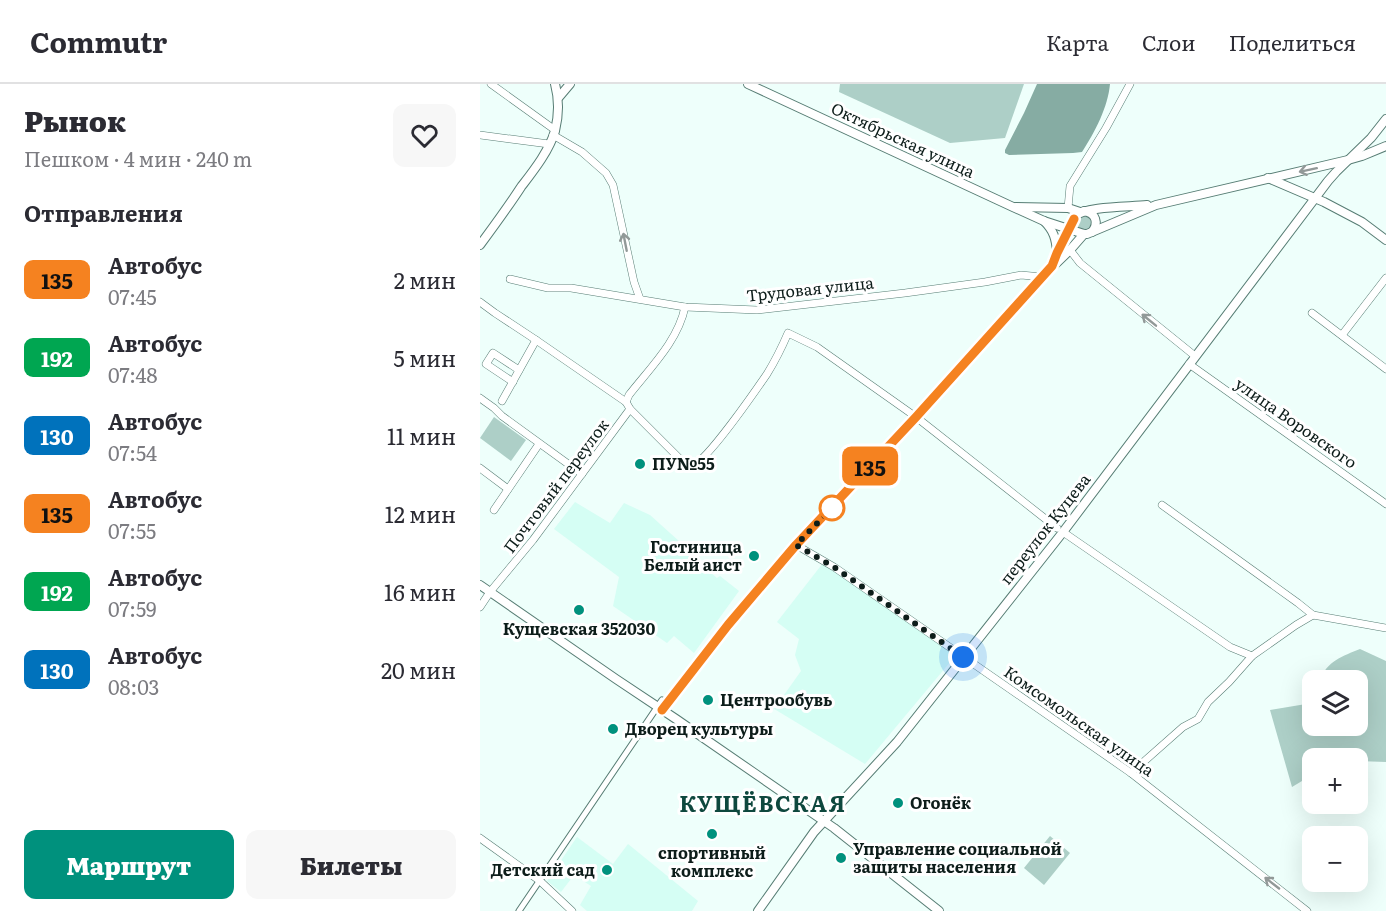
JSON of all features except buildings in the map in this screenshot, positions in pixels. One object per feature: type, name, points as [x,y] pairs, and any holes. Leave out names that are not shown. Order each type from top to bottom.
[{"type":"street","points":[[491,84],[582,152],[606,173],[613,185],[634,282],[640,299]]},
{"type":"street","points":[[480,245],[536,167],[549,144],[554,132],[559,97],[555,84]]},
{"type":"street","points":[[559,97],[570,84]]},
{"type":"street","name":"Октябрьская улица","points":[[748,84],[1044,221],[1080,232]]},
{"type":"street","points":[[1068,208],[1070,186],[1130,84]]},
{"type":"street","name":"переулок Куцева","points":[[758,911],[823,821],[897,742],[1336,172],[1371,138],[1386,119]]},
{"type":"street","points":[[480,135],[549,144]]},
{"type":"street","name":"переулок Куцева","points":[[1348,160],[1386,146]]},
{"type":"street","points":[[519,911],[660,705],[796,545],[916,417],[1052,266],[1070,250],[1080,232],[1156,205],[1348,160]]},
{"type":"street","points":[[1268,178],[1362,222],[1386,240]]},
{"type":"street","points":[[1080,232],[1074,219],[1082,212],[1156,205]]},
{"type":"street","name":"Октябрьская улица","points":[[1013,207],[1068,208],[1082,212]]},
{"type":"street","points":[[1052,266],[1057,253],[1080,232],[1096,226],[1096,219],[1091,213],[1082,212]]},
{"type":"street","points":[[1044,221],[1054,234],[1057,253]]},
{"type":"street","name":"улица Воровского","points":[[1070,250],[1080,263],[1192,360],[1386,504]]},
{"type":"street","name":"Трудовая улица","points":[[510,279],[548,288],[571,288],[685,307],[757,310],[916,291],[1022,275],[1042,277]]},
{"type":"street","points":[[1342,335],[1386,278]]},
{"type":"street","points":[[480,302],[628,405],[684,463],[689,465],[694,465],[699,461],[722,437],[761,382],[788,333],[817,347],[916,417],[1060,530],[1230,647],[1252,656]]},
{"type":"street","name":"Почтовый переулок","points":[[480,607],[582,474],[628,405],[629,395],[668,344],[683,316],[685,307]]},
{"type":"street","points":[[1312,313],[1386,369]]},
{"type":"street","points":[[502,401],[536,340]]},
{"type":"street","points":[[513,382],[486,364],[493,352],[519,370]]},
{"type":"street","points":[[480,398],[582,474]]},
{"type":"street","points":[[494,510],[539,444]]},
{"type":"street","points":[[480,468],[508,489]]},
{"type":"street","points":[[1162,505],[1313,615],[1386,628]]},
{"type":"street","name":"Комсомольская улица","points":[[796,545],[834,567],[1131,773],[1307,911]]},
{"type":"street","points":[[480,585],[660,705],[834,828],[939,911]]},
{"type":"street","points":[[1131,773],[1182,727],[1198,719],[1208,702],[1252,656],[1313,615]]},
{"type":"street","points":[[480,838],[540,881],[572,911]]},
{"type":"shaded area","points":[[840,84],[1024,84],[1005,138],[950,143],[839,92]]},
{"type":"shaded area","points":[[1037,84],[1110,84],[1107,102],[1100,119],[1082,152],[1009,155],[1005,153]]},
{"type":"shaded area","points":[[1081,216],[1087,216],[1091,223],[1087,230],[1081,230],[1077,226],[1077,220]]},
{"type":"shaded area","points":[[494,417],[526,440],[511,461],[480,438]]},
{"type":"shaded area","points":[[575,502],[610,523],[624,503],[650,515],[690,551],[688,554],[717,578],[720,576],[739,591],[694,653],[674,636],[667,643],[613,606],[619,577],[554,529]]},
{"type":"shaded area","points":[[823,563],[956,655],[865,764],[771,707],[779,694],[784,695],[801,671],[795,655],[799,639],[777,622]]},
{"type":"shaded area","points":[[1360,649],[1386,661],[1386,762],[1368,761],[1368,748],[1302,748],[1302,781],[1292,787],[1270,710],[1302,705],[1302,736],[1368,736],[1368,670],[1325,670],[1341,657]]},
{"type":"shaded area","points":[[1050,836],[1070,853],[1044,885],[1024,868]]},
{"type":"shaded area","name":"Детский сад","points":[[577,837],[613,864],[628,844],[698,901],[692,911],[587,911],[580,905],[591,886],[574,875],[561,892],[547,881]]},
{"type":"bus line","name":"135","points":[[662,710],[728,625],[796,545],[916,417],[1052,266],[1074,219]]},
{"type":"place","name":"ПУ№55","points":[[640,464]]},
{"type":"place","name":"Гостиница Белый аист","points":[[754,556]]},
{"type":"place","name":"Кущевская 352030","points":[[579,610]]},
{"type":"place","name":"Центрообувь","points":[[708,700]]},
{"type":"place","name":"Дворец культуры","points":[[613,729]]},
{"type":"place","name":"Огонёк","points":[[898,803]]},
{"type":"place","name":"спортивный комплекс","points":[[712,834]]},
{"type":"place","name":"Управление социальной защиты населения","points":[[841,858]]},
{"type":"place","name":"Детский сад","points":[[607,870]]},
{"type":"district","name":"КУЩЁВСКАЯ","points":[[763,804]]},
{"type":"route","points":[[832,508],[796,545],[834,567],[963,657]]}]
